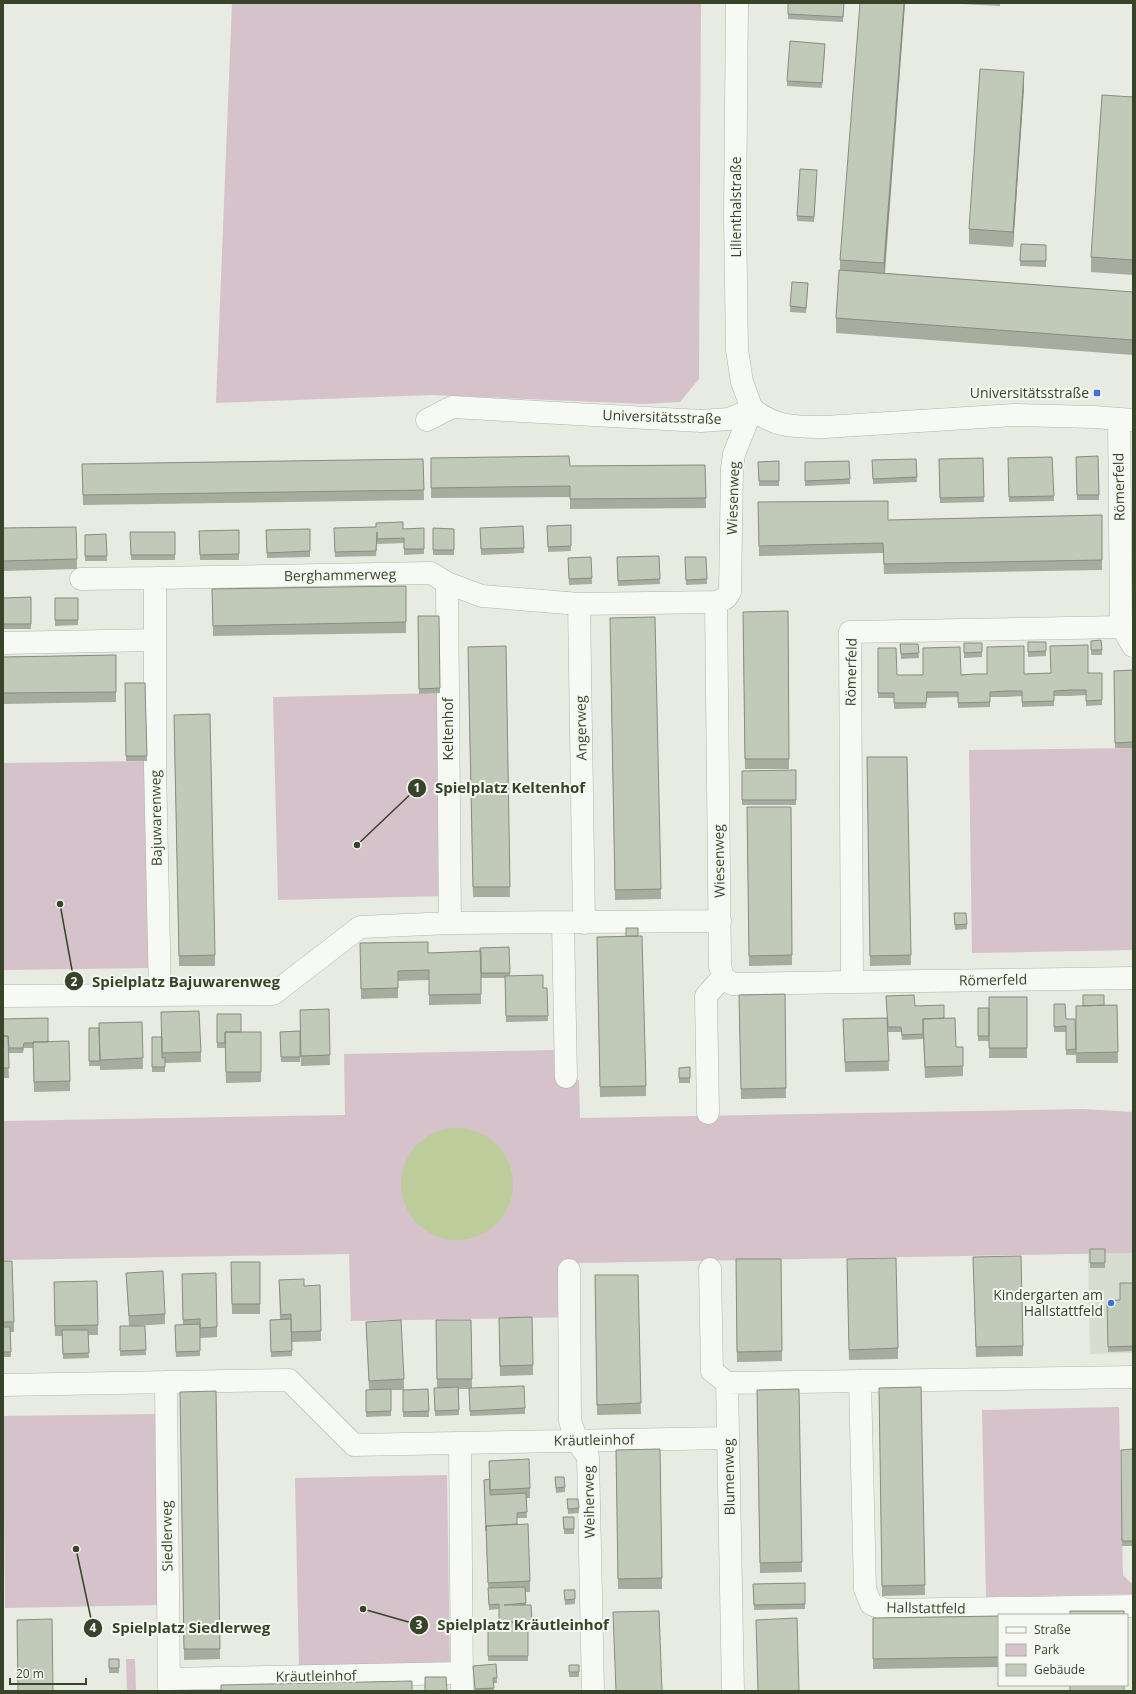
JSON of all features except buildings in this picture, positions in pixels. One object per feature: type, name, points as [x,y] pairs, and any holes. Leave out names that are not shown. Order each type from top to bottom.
[{"type":"street","name":"Lilienthalstraße","points":[[737,3],[735,217],[737,350],[742,382],[752,408]]},
{"type":"street","name":"Universitätsstraße","points":[[427,420],[452,407],[701,421],[729,419],[752,408]]},
{"type":"street","points":[[752,408],[764,417],[779,424],[803,427],[826,427],[1014,415],[1126,420]]},
{"type":"street","name":"Wiesenweg","points":[[723,977],[720,966],[720,921],[723,597],[734,454],[752,408]]},
{"type":"street","name":"Römerfeld","points":[[1126,420],[1118,458],[1122,627],[1133,646]]},
{"type":"street","name":"Berghammerweg","points":[[81,579],[431,573],[447,583],[482,596],[579,604],[723,597]]},
{"type":"street","points":[[3,643],[155,640],[154,578]]},
{"type":"street","name":"Keltenhof","points":[[447,583],[450,924]]},
{"type":"street","name":"Angerweg","points":[[566,1077],[574,924],[579,604]]},
{"type":"street","name":"Römerfeld","points":[[852,982],[850,632],[1122,627]]},
{"type":"street","name":"Bajuwarenweg","points":[[155,640],[155,767],[160,996]]},
{"type":"street","points":[[3,996],[273,994],[360,927],[450,924],[574,924],[720,921]]},
{"type":"street","points":[[708,1113],[706,996],[723,977]]},
{"type":"street","name":"Römerfeld","points":[[723,977],[732,984],[1133,978]]},
{"type":"street","points":[[710,1269],[712,1370],[727,1383],[1133,1377]]},
{"type":"street","name":"Weiherweg","points":[[569,1270],[570,1421],[577,1441],[588,1457],[593,1691]]},
{"type":"street","name":"Kräutleinhof","points":[[166,1382],[289,1380],[354,1445],[728,1438]]},
{"type":"street","name":"Hallstattfeld","points":[[860,1381],[864,1589],[871,1604],[886,1610],[1133,1606]]},
{"type":"street","points":[[3,1385],[166,1382]]},
{"type":"street","name":"Siedlerweg","points":[[166,1382],[169,1685]]},
{"type":"street","name":"Blumenweg","points":[[727,1383],[733,1691]]},
{"type":"street","name":"Kräutleinhof","points":[[169,1685],[462,1682],[460,1443]]},
{"type":"shaded area","points":[[457,1128],[478,1132],[497,1144],[509,1163],[513,1184],[509,1205],[497,1224],[478,1236],[457,1240],[436,1236],[417,1224],[405,1205],[401,1184],[405,1163],[417,1144],[436,1132]]},
{"type":"shaded area","name":"Kindergarten am Hallstattfeld","points":[[1133,1253],[1133,1353],[1090,1354],[1088,1254]]},
{"type":"green space","points":[[232,3],[701,3],[699,379],[680,402],[644,404],[432,395],[216,403]]},
{"type":"green space","points":[[440,693],[445,896],[278,900],[273,697]]},
{"type":"green space","points":[[1133,748],[1133,950],[972,953],[969,750]]},
{"type":"green space","points":[[147,761],[151,968],[3,970],[3,763]]},
{"type":"green space","points":[[554,1050],[555,1080],[579,1080],[580,1118],[1083,1109],[1133,1112],[1133,1253],[579,1263],[580,1317],[351,1321],[349,1254],[3,1260],[3,1121],[345,1115],[344,1054]]},
{"type":"green space","points":[[1119,1407],[1123,1575],[1133,1585],[1133,1594],[986,1597],[982,1410]]},
{"type":"green space","points":[[157,1414],[160,1605],[5,1608],[3,1416]]},
{"type":"green space","points":[[447,1475],[450,1664],[299,1667],[295,1478]]},
{"type":"green space","points":[[126,1659],[135,1659],[136,1691],[127,1691]]},
{"type":"place","name":"Universitätsstraße","points":[[1097,393]]},
{"type":"place","name":"Spielplatz Keltenhof","points":[[357,845]]},
{"type":"place","name":"Spielplatz Bajuwarenweg","points":[[60,904]]},
{"type":"place","name":"Kindergarten am Hallstattfeld","points":[[1111,1303]]},
{"type":"place","name":"Spielplatz Siedlerweg","points":[[76,1549]]},
{"type":"place","name":"Spielplatz Kräutleinhof","points":[[363,1609]]}]
